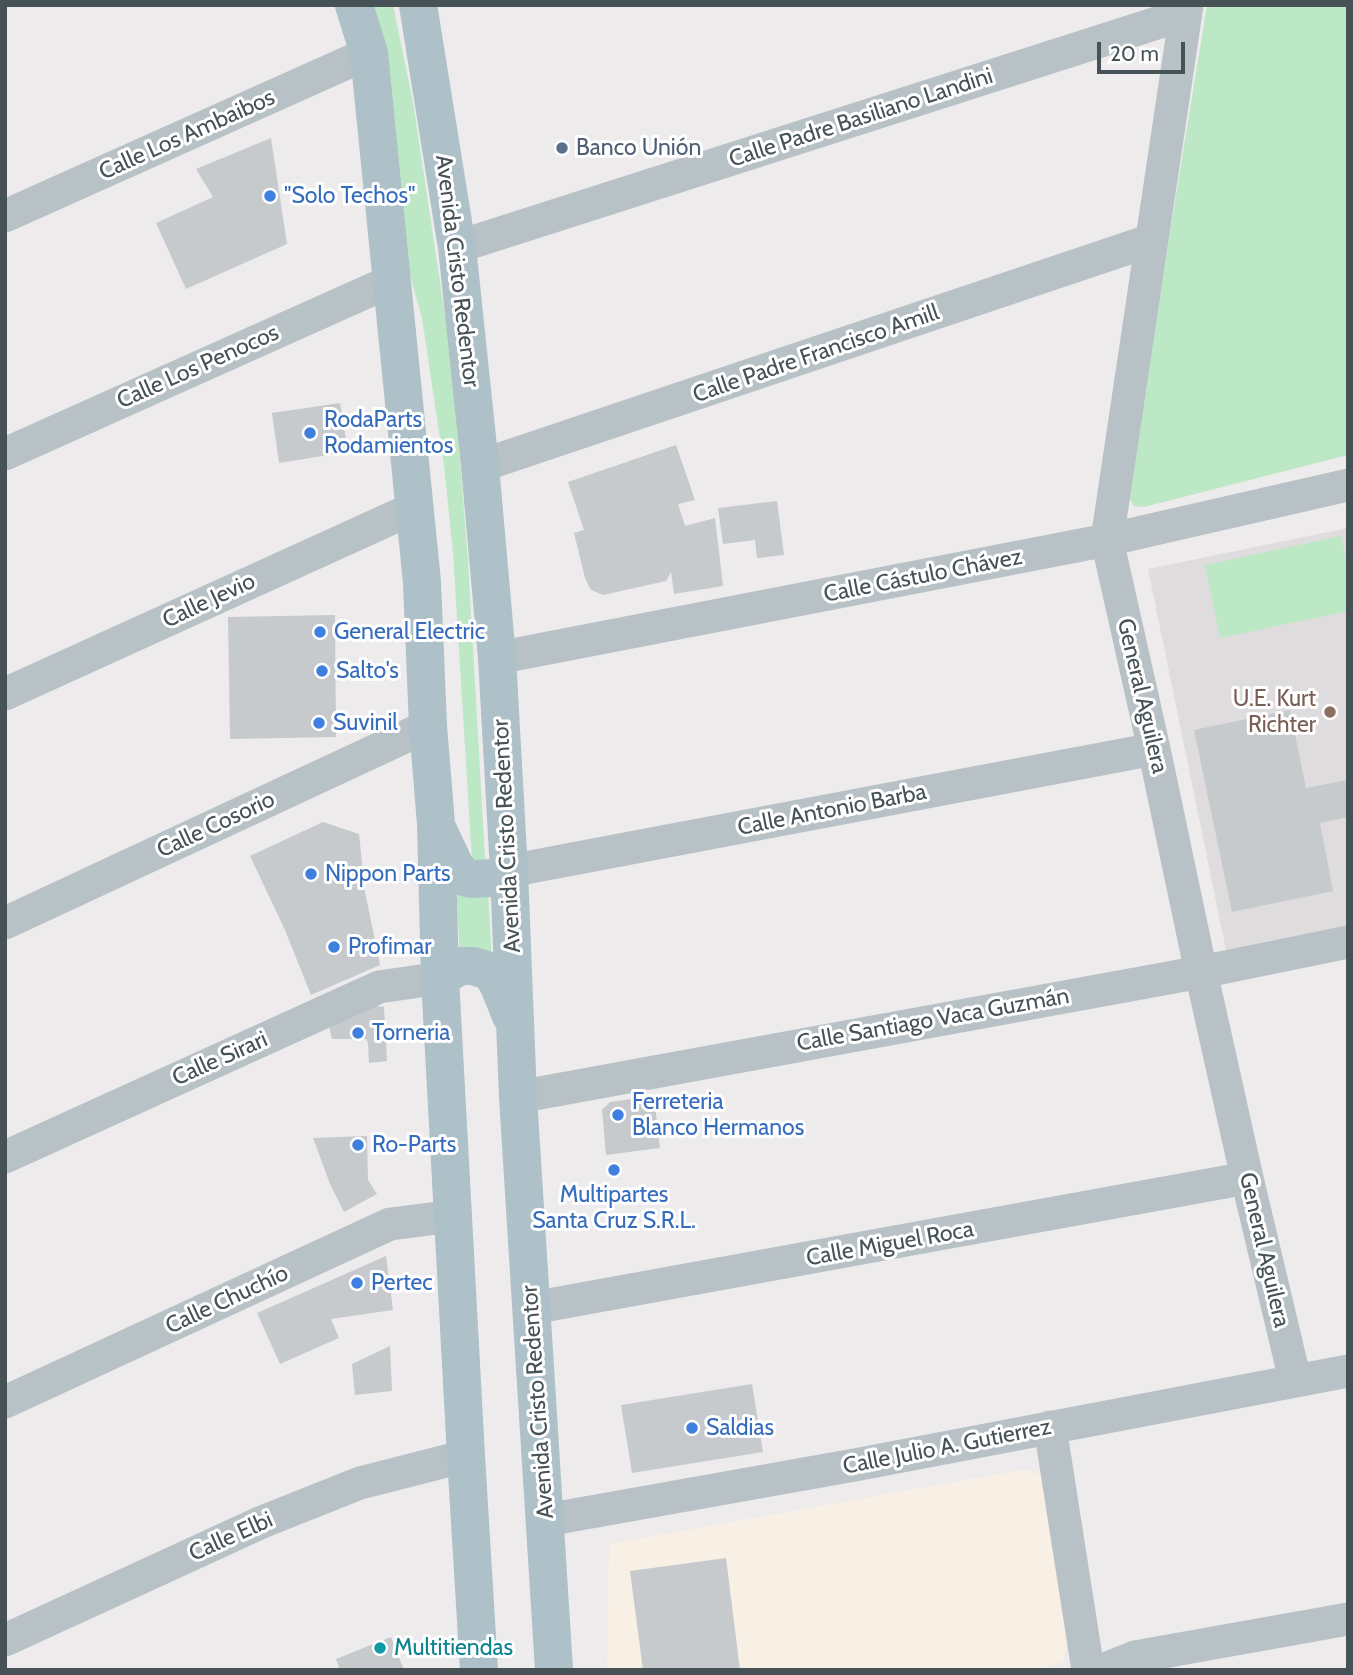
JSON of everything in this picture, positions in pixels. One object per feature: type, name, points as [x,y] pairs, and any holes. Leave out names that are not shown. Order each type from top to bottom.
[{"type":"main road","points":[[354,5],[369,53],[422,582],[428,726],[436,824],[440,978],[479,1670]]},
{"type":"main road","name":"Avenida Cristo Redentor","points":[[427,8],[481,466],[497,658],[518,1097],[554,1670]]},
{"type":"main road","points":[[436,824],[454,866],[464,877],[494,878],[509,871]]},
{"type":"main road","points":[[440,978],[460,966],[480,967],[492,974],[508,1006],[517,1045]]},
{"type":"street","name":"Calle Padre Basiliano Landini","points":[[457,247],[1186,10]]},
{"type":"street","name":"General Aguilera","points":[[1186,10],[1107,540],[1200,972],[1295,1380]]},
{"type":"street","name":"Calle Los Ambaibos","points":[[5,216],[369,53]]},
{"type":"street","name":"Calle Padre Francisco Amill","points":[[481,466],[1152,240]]},
{"type":"street","name":"Calle Los Penocos","points":[[5,454],[391,281]]},
{"type":"street","name":"Calle Cástulo Chávez","points":[[497,658],[1107,540],[1348,485]]},
{"type":"street","name":"Calle Jevio","points":[[5,695],[414,508]]},
{"type":"street","name":"Calle Cosorio","points":[[5,923],[428,726]]},
{"type":"street","name":"Calle Antonio Barba","points":[[509,871],[1154,749]]},
{"type":"street","name":"Calle Santiago Vaca Guzmán","points":[[518,1097],[1200,972],[1348,942]]},
{"type":"street","name":"Calle Sirari","points":[[5,1157],[379,987],[440,978]]},
{"type":"street","name":"Calle Miguel Roca","points":[[532,1308],[1247,1178]]},
{"type":"street","name":"Calle Chuchío","points":[[5,1402],[390,1224],[453,1216]]},
{"type":"street","name":"Calle Julio A. Gutierrez","points":[[546,1520],[860,1464],[1348,1371]]},
{"type":"street","points":[[1051,1427],[1088,1670]]},
{"type":"street","name":"Calle Elbi","points":[[5,1640],[262,1522],[360,1483],[466,1456]]},
{"type":"street","points":[[1102,1670],[1135,1657],[1348,1619]]},
{"type":"shaded area","points":[[1348,528],[1348,925],[1226,950],[1148,569]]},
{"type":"shaded area","points":[[1026,1469],[1043,1477],[1068,1640],[1063,1662],[1037,1670],[607,1670],[609,1544]]},
{"type":"green space","points":[[361,5],[393,5],[413,102],[452,362],[468,560],[485,859],[479,865],[472,861],[453,553],[444,466],[422,318],[408,268]]},
{"type":"green space","points":[[1207,5],[1348,5],[1348,455],[1144,507],[1134,506],[1127,495]]},
{"type":"green space","points":[[1341,536],[1348,570],[1348,611],[1220,638],[1205,565]]},
{"type":"green space","points":[[456,883],[488,890],[492,963],[460,959]]},
{"type":"building","points":[[271,138],[287,244],[186,289],[156,223],[213,197],[196,169]]},
{"type":"building","name":"RodaParts Rodamientos","points":[[340,403],[348,452],[279,463],[272,413]]},
{"type":"building","points":[[676,445],[695,500],[678,504],[685,526],[715,518],[723,586],[674,594],[671,572],[666,581],[603,595],[591,590],[585,578],[574,533],[584,530],[568,482]]},
{"type":"building","points":[[777,501],[784,555],[757,558],[755,540],[723,544],[718,508]]},
{"type":"building","points":[[335,615],[336,737],[230,739],[228,617]]},
{"type":"building","points":[[1290,710],[1306,788],[1348,780],[1348,817],[1320,823],[1333,891],[1232,912],[1194,730]]},
{"type":"building","points":[[323,822],[359,834],[365,892],[380,965],[311,995],[285,930],[250,856]]},
{"type":"building","name":"Torneria","points":[[365,1005],[384,1007],[387,1061],[369,1063],[366,1039],[332,1039],[329,1026]]},
{"type":"building","points":[[654,1096],[660,1148],[606,1155],[602,1110],[610,1102]]},
{"type":"building","points":[[367,1136],[368,1180],[377,1194],[344,1212],[313,1138]]},
{"type":"building","name":"Pertec","points":[[386,1256],[393,1310],[331,1319],[339,1338],[280,1364],[257,1313]]},
{"type":"building","points":[[390,1346],[392,1391],[355,1395],[352,1364]]},
{"type":"building","name":"Saldias","points":[[752,1384],[763,1452],[632,1473],[621,1405]]},
{"type":"building","points":[[726,1558],[740,1670],[643,1670],[630,1571]]},
{"type":"building","name":"Multitiendas","points":[[391,1637],[404,1670],[340,1670],[336,1659]]},
{"type":"place","name":"Banco Unión","points":[[562,148]]},
{"type":"place","name":"\"Solo Techos\"","points":[[270,196]]},
{"type":"place","name":"RodaParts Rodamientos","points":[[310,433]]},
{"type":"place","name":"General Electric","points":[[320,632]]},
{"type":"place","name":"Salto's","points":[[322,671]]},
{"type":"place","name":"U.E. Kurt Richter","points":[[1330,712]]},
{"type":"place","name":"Suvinil","points":[[319,723]]},
{"type":"place","name":"Nippon Parts","points":[[311,874]]},
{"type":"place","name":"Profimar","points":[[334,947]]},
{"type":"place","name":"Torneria","points":[[358,1033]]},
{"type":"place","name":"Ferreteria Blanco Hermanos","points":[[618,1115]]},
{"type":"place","name":"Ro-Parts","points":[[358,1145]]},
{"type":"place","name":"Multipartes Santa Cruz S.R.L.","points":[[614,1170]]},
{"type":"place","name":"Pertec","points":[[357,1283]]},
{"type":"place","name":"Saldias","points":[[692,1428]]},
{"type":"place","name":"Multitiendas","points":[[380,1648]]}]
